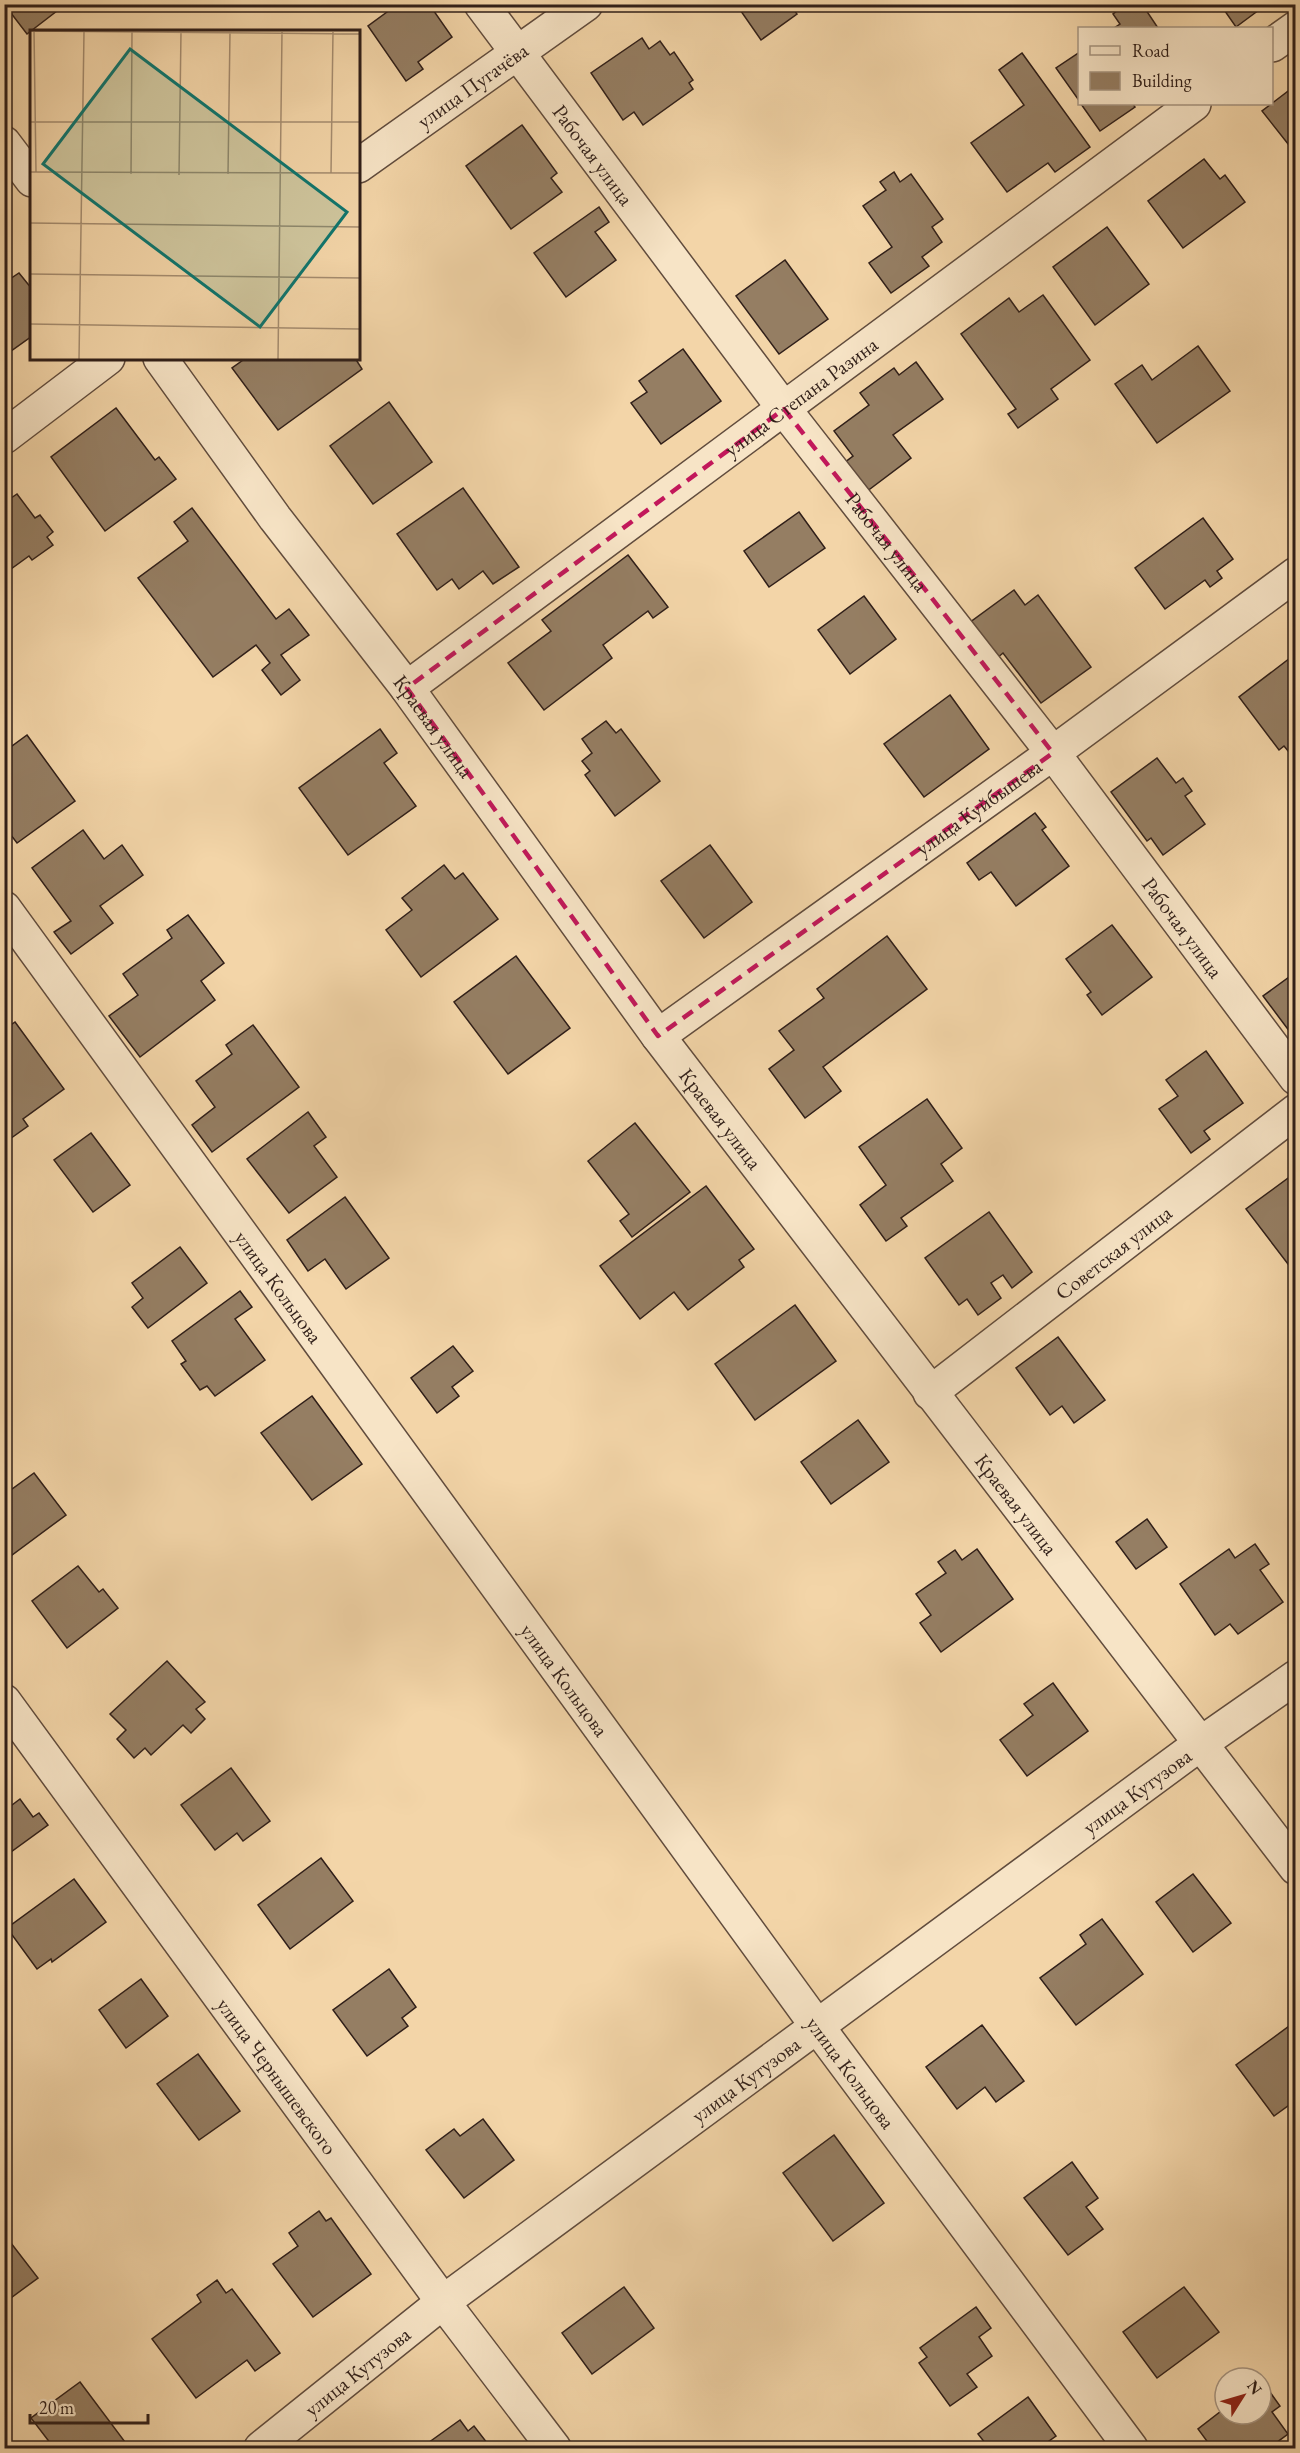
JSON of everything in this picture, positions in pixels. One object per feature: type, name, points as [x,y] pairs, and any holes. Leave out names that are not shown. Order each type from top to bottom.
[{"type":"street","name":"Рабочая улица","points":[[481,4],[784,409],[1053,753],[1296,1078]]},
{"type":"street","name":"улица Пугачёва","points":[[360,165],[586,4]]},
{"type":"street","points":[[1273,44],[1296,28]]},
{"type":"street","name":"улица Степана Разина","points":[[407,688],[1193,105]]},
{"type":"street","points":[[4,142],[30,177]]},
{"type":"street","points":[[4,437],[105,360]]},
{"type":"street","name":"Краевая улица","points":[[161,360],[275,518],[407,688],[658,1036],[1296,1868]]},
{"type":"street","name":"улица Куйбышева","points":[[658,1036],[1053,753],[1296,574]]},
{"type":"street","name":"улица Кольцова","points":[[4,908],[817,2026],[1131,2448]]},
{"type":"street","name":"Советская улица","points":[[930,1393],[1296,1111]]},
{"type":"street","name":"улица Кутузова","points":[[261,2448],[443,2302],[1200,1744],[1296,1677]]},
{"type":"street","name":"улица Чернышевского","points":[[4,1701],[443,2302],[554,2448]]},
{"type":"highlighted area","points":[[784,409],[1053,753],[658,1036],[407,688]]},
{"type":"building","points":[[4,4],[66,4],[30,30],[27,34]]},
{"type":"building","points":[[398,4],[429,4],[452,37],[418,62],[423,69],[406,81],[368,26]]},
{"type":"building","points":[[736,4],[790,4],[797,14],[761,40]]},
{"type":"building","points":[[1126,4],[1142,4],[1157,27],[1116,27],[1120,24],[1113,14]]},
{"type":"building","points":[[1220,4],[1267,4],[1236,27]]},
{"type":"building","points":[[642,38],[649,49],[660,41],[670,55],[674,52],[693,80],[689,83],[693,89],[643,125],[634,112],[623,120],[591,73]]},
{"type":"building","points":[[1022,53],[1090,147],[1055,172],[1048,163],[1007,192],[971,143],[1024,105],[999,70]]},
{"type":"building","points":[[1078,53],[1078,99],[1056,68]]},
{"type":"building","points":[[1296,85],[1296,154],[1262,111],[1273,105],[1273,103]]},
{"type":"building","points":[[1082,105],[1134,105],[1135,107],[1100,131]]},
{"type":"building","points":[[522,125],[557,173],[551,178],[562,192],[511,229],[466,166]]},
{"type":"building","points":[[1204,159],[1220,179],[1225,175],[1245,202],[1183,248],[1148,201]]},
{"type":"building","points":[[894,172],[900,182],[911,174],[943,219],[932,227],[942,242],[922,257],[929,266],[891,293],[869,263],[892,247],[863,206],[886,190],[880,182]]},
{"type":"building","points":[[599,207],[609,222],[595,232],[616,260],[566,297],[534,253]]},
{"type":"building","points":[[1107,227],[1149,284],[1095,325],[1053,267]]},
{"type":"building","points":[[785,260],[828,319],[779,354],[736,296]]},
{"type":"building","points":[[19,273],[30,287],[30,337],[4,356],[4,283]]},
{"type":"building","points":[[1043,295],[1090,360],[1051,389],[1058,399],[1018,428],[1008,414],[1016,409],[961,334],[1009,298],[1019,312]]},
{"type":"building","points":[[1198,346],[1230,391],[1157,443],[1115,384],[1142,365],[1152,380]]},
{"type":"building","points":[[683,349],[721,401],[661,444],[631,403],[647,392],[639,381]]},
{"type":"building","points":[[243,360],[356,360],[362,369],[278,430],[232,368]]},
{"type":"building","points":[[916,362],[943,399],[893,435],[911,458],[866,492],[844,463],[853,456],[834,431],[869,405],[860,393],[894,368],[899,375]]},
{"type":"building","points":[[389,402],[432,462],[373,504],[330,446]]},
{"type":"building","points":[[116,408],[155,460],[159,457],[176,479],[105,531],[51,457]]},
{"type":"building","points":[[463,488],[519,567],[493,584],[483,571],[459,589],[452,579],[437,590],[397,534]]},
{"type":"building","points":[[17,494],[35,518],[40,515],[53,532],[47,537],[53,545],[32,560],[29,556],[4,574],[4,503]]},
{"type":"building","points":[[192,508],[276,619],[289,609],[309,635],[281,655],[300,680],[281,695],[262,670],[270,663],[256,645],[213,677],[138,578],[188,541],[174,522]]},
{"type":"building","points":[[799,512],[825,548],[769,587],[744,551]]},
{"type":"building","points":[[1203,518],[1233,559],[1217,571],[1222,578],[1210,587],[1205,580],[1165,609],[1135,568]]},
{"type":"building","points":[[628,555],[668,607],[653,618],[648,611],[603,645],[612,658],[544,710],[508,663],[551,631],[542,620]]},
{"type":"building","points":[[1014,590],[1025,605],[1038,595],[1091,667],[1041,703],[1003,653],[996,659],[969,623]]},
{"type":"building","points":[[864,596],[896,639],[850,674],[818,630]]},
{"type":"building","points":[[1294,655],[1296,757],[1294,758],[1284,746],[1279,750],[1239,697]]},
{"type":"building","points":[[950,695],[989,749],[924,797],[884,744]]},
{"type":"building","points":[[606,721],[616,733],[621,729],[660,781],[615,816],[585,775],[590,771],[582,761],[592,753],[582,739]]},
{"type":"building","points":[[380,729],[397,753],[384,763],[416,806],[348,855],[299,788]]},
{"type":"building","points":[[27,735],[75,801],[17,843],[4,826],[4,752]]},
{"type":"building","points":[[1157,758],[1176,783],[1183,778],[1192,791],[1185,796],[1205,824],[1163,855],[1151,838],[1147,841],[1111,792]]},
{"type":"building","points":[[1035,813],[1046,827],[1042,830],[1069,866],[1016,906],[991,872],[979,880],[967,863]]},
{"type":"building","points":[[83,830],[104,859],[122,845],[143,875],[100,906],[113,923],[71,954],[54,932],[71,921],[32,868]]},
{"type":"building","points":[[710,845],[752,902],[704,938],[661,881]]},
{"type":"building","points":[[444,865],[455,879],[463,873],[498,919],[421,977],[386,930],[412,910],[402,898]]},
{"type":"building","points":[[188,915],[224,963],[201,981],[215,1000],[140,1057],[109,1016],[138,995],[123,974],[172,938],[167,930]]},
{"type":"building","points":[[1112,925],[1152,977],[1102,1015],[1087,995],[1091,992],[1066,959]]},
{"type":"building","points":[[887,936],[927,989],[823,1067],[841,1091],[805,1118],[769,1069],[794,1050],[779,1031],[824,998],[817,989]]},
{"type":"building","points":[[516,956],[570,1028],[508,1074],[454,1002]]},
{"type":"building","points":[[1296,972],[1296,1040],[1263,996]]},
{"type":"building","points":[[15,1022],[64,1089],[23,1119],[28,1126],[7,1141],[4,1137],[4,1030]]},
{"type":"building","points":[[253,1025],[299,1087],[212,1152],[192,1125],[215,1107],[196,1081],[232,1054],[226,1045]]},
{"type":"building","points":[[1206,1051],[1243,1103],[1204,1131],[1210,1139],[1191,1153],[1159,1109],[1178,1096],[1166,1080]]},
{"type":"building","points":[[927,1099],[962,1148],[941,1164],[953,1181],[901,1218],[907,1226],[886,1241],[860,1205],[886,1185],[859,1147]]},
{"type":"building","points":[[308,1112],[326,1137],[314,1146],[337,1177],[289,1213],[247,1159]]},
{"type":"building","points":[[635,1123],[690,1192],[632,1237],[620,1221],[629,1214],[588,1161]]},
{"type":"building","points":[[91,1133],[130,1185],[93,1212],[54,1160]]},
{"type":"building","points":[[1295,1173],[1296,1264],[1291,1268],[1246,1209]]},
{"type":"building","points":[[706,1186],[754,1249],[739,1260],[744,1267],[688,1310],[674,1292],[640,1319],[600,1266]]},
{"type":"building","points":[[345,1197],[389,1258],[346,1289],[325,1259],[308,1271],[287,1240]]},
{"type":"building","points":[[989,1212],[1032,1272],[1012,1288],[1003,1275],[991,1283],[1001,1298],[978,1315],[967,1299],[959,1305],[925,1258]]},
{"type":"building","points":[[180,1247],[207,1283],[148,1328],[132,1307],[143,1298],[132,1283]]},
{"type":"building","points":[[240,1291],[252,1307],[235,1319],[265,1360],[215,1396],[207,1386],[200,1390],[181,1364],[186,1361],[172,1341]]},
{"type":"building","points":[[795,1305],[836,1361],[755,1420],[715,1364]]},
{"type":"building","points":[[1058,1337],[1105,1400],[1074,1423],[1062,1406],[1050,1415],[1016,1368]]},
{"type":"building","points":[[453,1346],[473,1371],[452,1387],[459,1396],[437,1413],[411,1378]]},
{"type":"building","points":[[312,1396],[362,1464],[312,1500],[261,1433]]},
{"type":"building","points":[[858,1420],[889,1462],[831,1504],[801,1462]]},
{"type":"building","points":[[34,1473],[66,1515],[4,1561],[4,1495]]},
{"type":"building","points":[[1147,1519],[1167,1547],[1136,1569],[1116,1542]]},
{"type":"building","points":[[1255,1544],[1269,1564],[1260,1570],[1283,1602],[1238,1634],[1230,1624],[1215,1635],[1180,1584],[1229,1549],[1235,1558]]},
{"type":"building","points":[[977,1549],[1013,1599],[941,1652],[920,1623],[931,1615],[916,1594],[946,1573],[938,1562],[955,1550],[962,1560]]},
{"type":"building","points":[[78,1566],[99,1592],[103,1589],[118,1608],[67,1648],[32,1601]]},
{"type":"building","points":[[167,1661],[205,1702],[196,1709],[205,1719],[191,1733],[183,1725],[151,1755],[145,1748],[134,1758],[117,1739],[126,1730],[110,1714]]},
{"type":"building","points":[[1053,1683],[1088,1731],[1027,1776],[1000,1740],[1033,1715],[1024,1704]]},
{"type":"building","points":[[231,1768],[270,1821],[243,1841],[237,1833],[215,1850],[181,1805]]},
{"type":"building","points":[[4,1795],[12,1805],[20,1799],[33,1817],[39,1813],[48,1825],[4,1857]]},
{"type":"building","points":[[321,1858],[353,1901],[290,1949],[258,1905]]},
{"type":"building","points":[[1193,1874],[1231,1923],[1193,1952],[1156,1902]]},
{"type":"building","points":[[74,1879],[106,1922],[52,1962],[51,1959],[37,1969],[7,1928]]},
{"type":"building","points":[[1102,1919],[1143,1974],[1076,2025],[1040,1978],[1086,1944],[1080,1935]]},
{"type":"building","points":[[389,1969],[416,2007],[402,2018],[408,2026],[367,2056],[333,2010]]},
{"type":"building","points":[[141,1979],[168,2016],[126,2048],[99,2010]]},
{"type":"building","points":[[1296,2021],[1296,2100],[1274,2116],[1236,2065]]},
{"type":"building","points":[[982,2025],[1024,2081],[996,2102],[985,2087],[957,2109],[926,2067]]},
{"type":"building","points":[[198,2054],[240,2111],[199,2140],[157,2084]]},
{"type":"building","points":[[483,2119],[514,2160],[464,2198],[426,2150],[454,2129],[460,2136]]},
{"type":"building","points":[[834,2135],[884,2203],[833,2241],[783,2173]]},
{"type":"building","points":[[1072,2162],[1098,2198],[1086,2207],[1103,2229],[1068,2255],[1024,2198]]},
{"type":"building","points":[[319,2211],[326,2221],[331,2218],[371,2274],[313,2317],[273,2264],[298,2246],[289,2233]]},
{"type":"building","points":[[4,2234],[38,2278],[4,2303]]},
{"type":"building","points":[[217,2280],[226,2293],[232,2289],[280,2353],[255,2371],[247,2360],[196,2398],[152,2339],[201,2302],[197,2295]]},
{"type":"building","points":[[624,2287],[654,2328],[592,2374],[562,2333]]},
{"type":"building","points":[[1184,2287],[1219,2332],[1157,2378],[1123,2332]]},
{"type":"building","points":[[976,2307],[991,2328],[979,2337],[992,2356],[967,2374],[977,2387],[950,2406],[919,2363],[927,2357],[920,2348]]},
{"type":"building","points":[[80,2382],[128,2446],[125,2448],[54,2448],[31,2418]]},
{"type":"building","points":[[1273,2396],[1280,2406],[1273,2411]]},
{"type":"building","points":[[1028,2397],[1056,2436],[1039,2448],[989,2448],[978,2434]]},
{"type":"building","points":[[1273,2413],[1288,2434],[1269,2448],[1250,2446],[1247,2448],[1212,2448],[1198,2429],[1213,2417],[1213,2426],[1273,2426]]},
{"type":"building","points":[[460,2420],[468,2431],[474,2426],[491,2448],[421,2448]]}]
